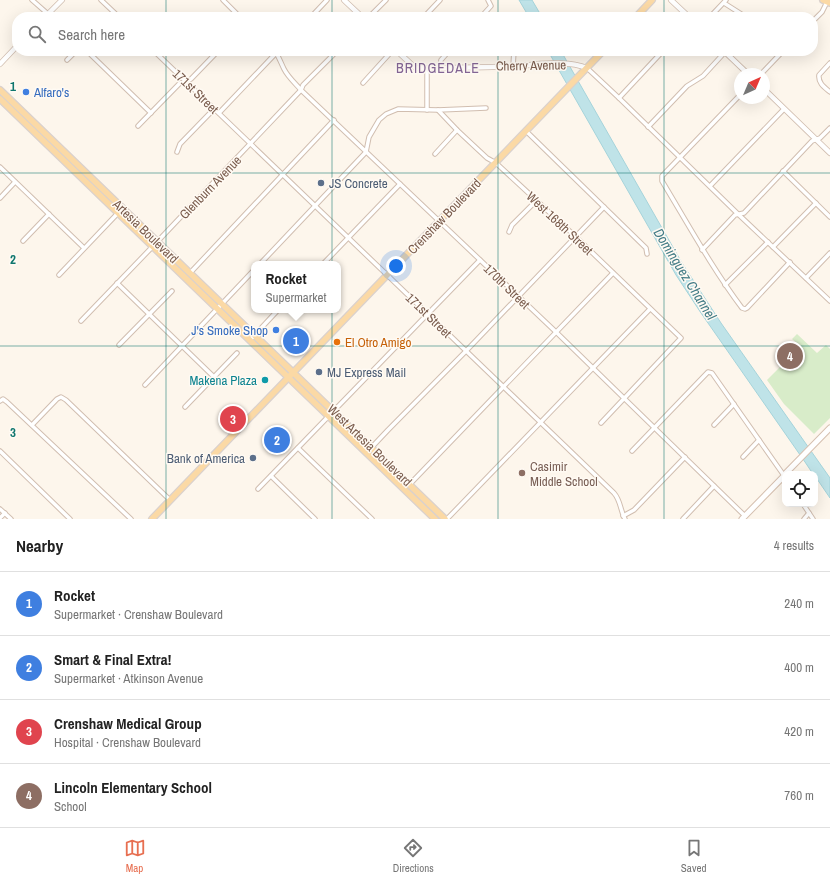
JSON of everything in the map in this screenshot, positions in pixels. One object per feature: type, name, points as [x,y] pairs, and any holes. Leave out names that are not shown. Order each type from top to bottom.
[{"type":"main road","points":[[641,12],[652,0]]},
{"type":"main road","name":"Crenshaw Boulevard","points":[[152,519],[598,56]]},
{"type":"main road","name":"Artesia Boulevard","points":[[0,90],[288,378]]},
{"type":"main road","name":"Artesia Boulevard","points":[[0,99],[118,213],[190,273],[293,372]]},
{"type":"main road","name":"West Artesia Boulevard","points":[[293,372],[446,519]]},
{"type":"main road","name":"West Artesia Boulevard","points":[[288,378],[435,519]]},
{"type":"main road","points":[[789,471],[828,429]]},
{"type":"main road","points":[[743,517],[782,478]]},
{"type":"street","points":[[32,0],[42,12]]},
{"type":"street","points":[[50,12],[62,0]]},
{"type":"street","points":[[101,0],[113,12]]},
{"type":"street","points":[[223,0],[235,12]]},
{"type":"street","points":[[315,12],[327,0]]},
{"type":"street","points":[[344,0],[357,12]]},
{"type":"street","points":[[375,12],[386,0]]},
{"type":"street","points":[[429,12],[440,0]]},
{"type":"street","points":[[486,12],[491,6],[488,0]]},
{"type":"street","points":[[671,0],[684,12]]},
{"type":"street","points":[[715,12],[725,1],[739,12]]},
{"type":"street","points":[[818,16],[822,12],[827,2]]},
{"type":"street","points":[[0,64],[12,51]]},
{"type":"street","points":[[67,60],[71,56]]},
{"type":"street","points":[[93,56],[151,113]]},
{"type":"street","name":"171st Street","points":[[161,56],[218,113],[617,497],[624,517]]},
{"type":"street","points":[[138,126],[180,83],[191,79],[213,56]]},
{"type":"street","points":[[218,113],[272,56]]},
{"type":"street","name":"170th Street","points":[[279,56],[283,69],[288,77],[301,90],[556,332],[714,486],[743,517]]},
{"type":"street","name":"Glenburn Avenue","points":[[81,321],[251,144],[301,90],[303,85],[331,56]]},
{"type":"street","points":[[363,83],[387,56]]},
{"type":"street","points":[[402,56],[416,68],[427,68],[427,110]]},
{"type":"street","points":[[440,67],[441,60],[445,56]]},
{"type":"street","points":[[513,66],[514,56]]},
{"type":"street","points":[[619,98],[658,56]]},
{"type":"street","points":[[648,126],[687,86],[703,76],[721,56]]},
{"type":"street","points":[[729,56],[742,68]]},
{"type":"street","points":[[767,68],[778,56]]},
{"type":"street","name":"Cherry Avenue","points":[[427,68],[513,66],[555,63],[580,65],[587,68]]},
{"type":"street","points":[[830,63],[819,75],[820,83],[830,92]]},
{"type":"street","points":[[587,68],[830,301]]},
{"type":"street","points":[[770,95],[830,153]]},
{"type":"street","points":[[734,101],[662,176],[662,181],[702,250],[742,308],[745,309],[758,297],[790,262]]},
{"type":"street","points":[[263,261],[366,152],[369,137],[379,120],[386,114],[398,110],[486,108]]},
{"type":"street","points":[[177,152],[180,144],[214,109]]},
{"type":"street","points":[[710,186],[784,109]]},
{"type":"street","name":"West 168th Street","points":[[438,110],[487,158],[496,163],[576,237],[680,338],[624,398]]},
{"type":"street","points":[[190,273],[334,120]]},
{"type":"street","points":[[702,250],[735,215],[744,213],[812,141],[820,138],[830,128]]},
{"type":"street","points":[[435,154],[457,130]]},
{"type":"street","points":[[526,130],[646,248],[647,254]]},
{"type":"street","points":[[0,167],[84,248]]},
{"type":"street","points":[[783,171],[830,217]]},
{"type":"street","points":[[0,198],[15,182]]},
{"type":"street","points":[[326,261],[400,184]]},
{"type":"street","points":[[510,232],[512,226],[536,201]]},
{"type":"street","points":[[773,247],[816,203]]},
{"type":"street","points":[[371,448],[604,207]]},
{"type":"street","points":[[58,275],[118,213]]},
{"type":"street","points":[[23,241],[49,214]]},
{"type":"street","points":[[725,285],[768,242]]},
{"type":"street","points":[[806,278],[830,253]]},
{"type":"street","points":[[258,489],[480,260]]},
{"type":"street","points":[[146,384],[251,273]]},
{"type":"street","points":[[410,484],[613,273]]},
{"type":"street","points":[[117,283],[214,377]]},
{"type":"street","points":[[119,346],[172,291]]},
{"type":"street","points":[[446,519],[650,309]]},
{"type":"street","points":[[250,340],[275,313]]},
{"type":"street","points":[[184,407],[237,353]]},
{"type":"street","points":[[632,451],[708,372],[712,373],[782,471]]},
{"type":"street","points":[[32,425],[57,399],[61,397],[66,400],[170,500]]},
{"type":"street","points":[[601,423],[624,398]]},
{"type":"street","points":[[2,400],[32,425],[131,519]]},
{"type":"street","points":[[714,425],[734,404]]},
{"type":"street","points":[[828,429],[830,436]]},
{"type":"street","points":[[743,457],[759,440]]},
{"type":"street","points":[[298,448],[372,519]]},
{"type":"street","points":[[0,451],[70,519]]},
{"type":"street","points":[[624,517],[634,510],[684,457]]},
{"type":"street","points":[[271,476],[316,519]]},
{"type":"street","points":[[683,519],[714,486]]},
{"type":"street","points":[[805,507],[813,519]]},
{"type":"street","points":[[0,508],[11,519]]},
{"type":"street","points":[[0,518],[5,513]]},
{"type":"street","points":[[804,519],[809,514]]},
{"type":"green space","points":[[797,334],[817,353],[826,345],[830,349],[830,418],[814,434],[784,404],[767,380],[787,360],[779,352],[784,348],[791,355],[800,346],[792,339]]},
{"type":"water","points":[[519,0],[532,0],[539,12],[526,12]]},
{"type":"water","name":"Dominguez Channel","points":[[551,56],[564,56],[682,263],[721,323],[830,478],[830,498],[818,480],[818,471],[811,471],[676,275]]},
{"type":"place","name":"Alfaro's","points":[[26,92]]},
{"type":"place","name":"JS Concrete","points":[[321,183]]},
{"type":"place","name":"J's Smoke Shop","points":[[276,330]]},
{"type":"place","name":"Rocket","points":[[296,341]]},
{"type":"place","name":"El Otro Amigo","points":[[337,342]]},
{"type":"place","name":"Lincoln Elementary School","points":[[790,356]]},
{"type":"place","name":"MJ Express Mail","points":[[319,372]]},
{"type":"place","name":"Makena Plaza","points":[[265,380]]},
{"type":"place","name":"Crenshaw Medical Group","points":[[233,419]]},
{"type":"place","name":"Smart & Final Extra!","points":[[277,440]]},
{"type":"place","name":"Bank of America","points":[[253,458]]},
{"type":"place","name":"Casimir Middle School","points":[[522,473]]},
{"type":"district","name":"BRIDGEDALE","points":[[438,68]]}]
